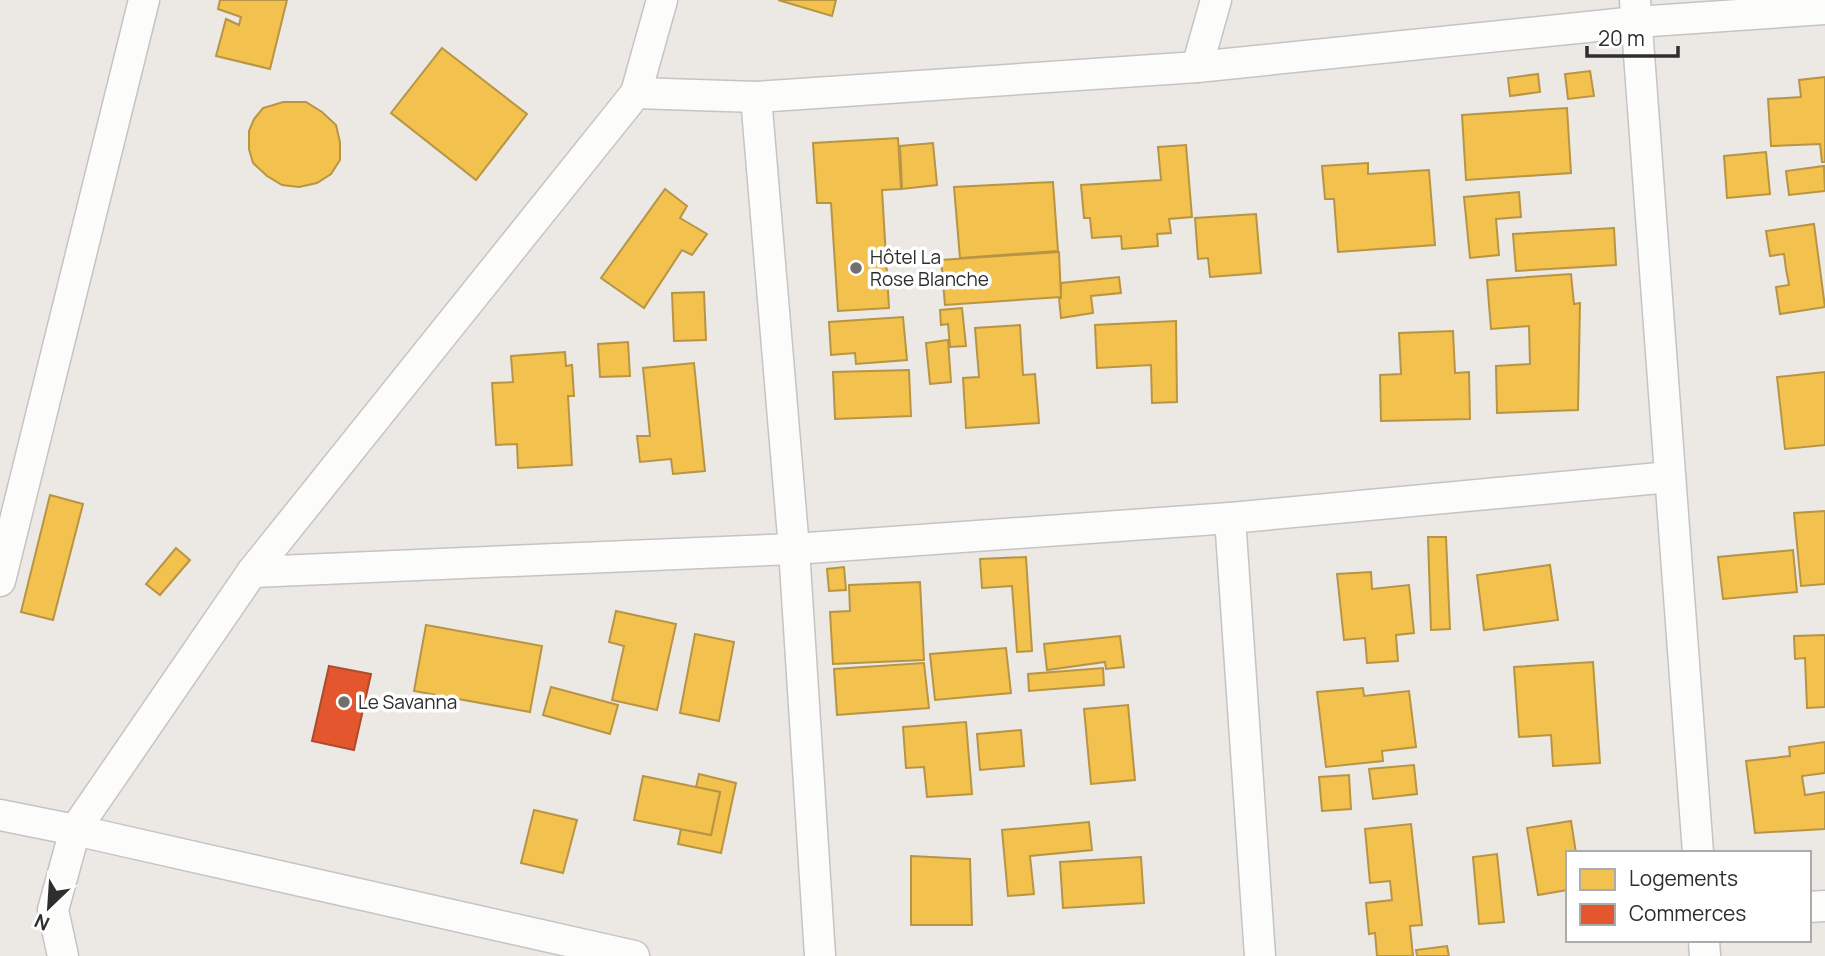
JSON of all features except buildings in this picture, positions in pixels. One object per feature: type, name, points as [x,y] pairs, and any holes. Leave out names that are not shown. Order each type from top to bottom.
[{"type":"street","points":[[0,581],[144,0]]},
{"type":"street","points":[[63,956],[53,910],[75,830],[252,572],[636,93],[662,0]]},
{"type":"street","points":[[1197,67],[1216,0]]},
{"type":"street","points":[[636,93],[756,97],[1197,67],[1636,11],[1825,9]]},
{"type":"street","points":[[1636,11],[1698,851]]},
{"type":"street","points":[[756,97],[794,549],[820,956]]},
{"type":"street","points":[[252,572],[794,549],[1230,518],[1670,477]]},
{"type":"street","points":[[1230,518],[1260,956]]},
{"type":"street","points":[[0,815],[634,956]]},
{"type":"place","name":"Hôtel La Rose Blanche","points":[[856,268]]},
{"type":"place","name":"Le Savanna","points":[[344,702]]}]
